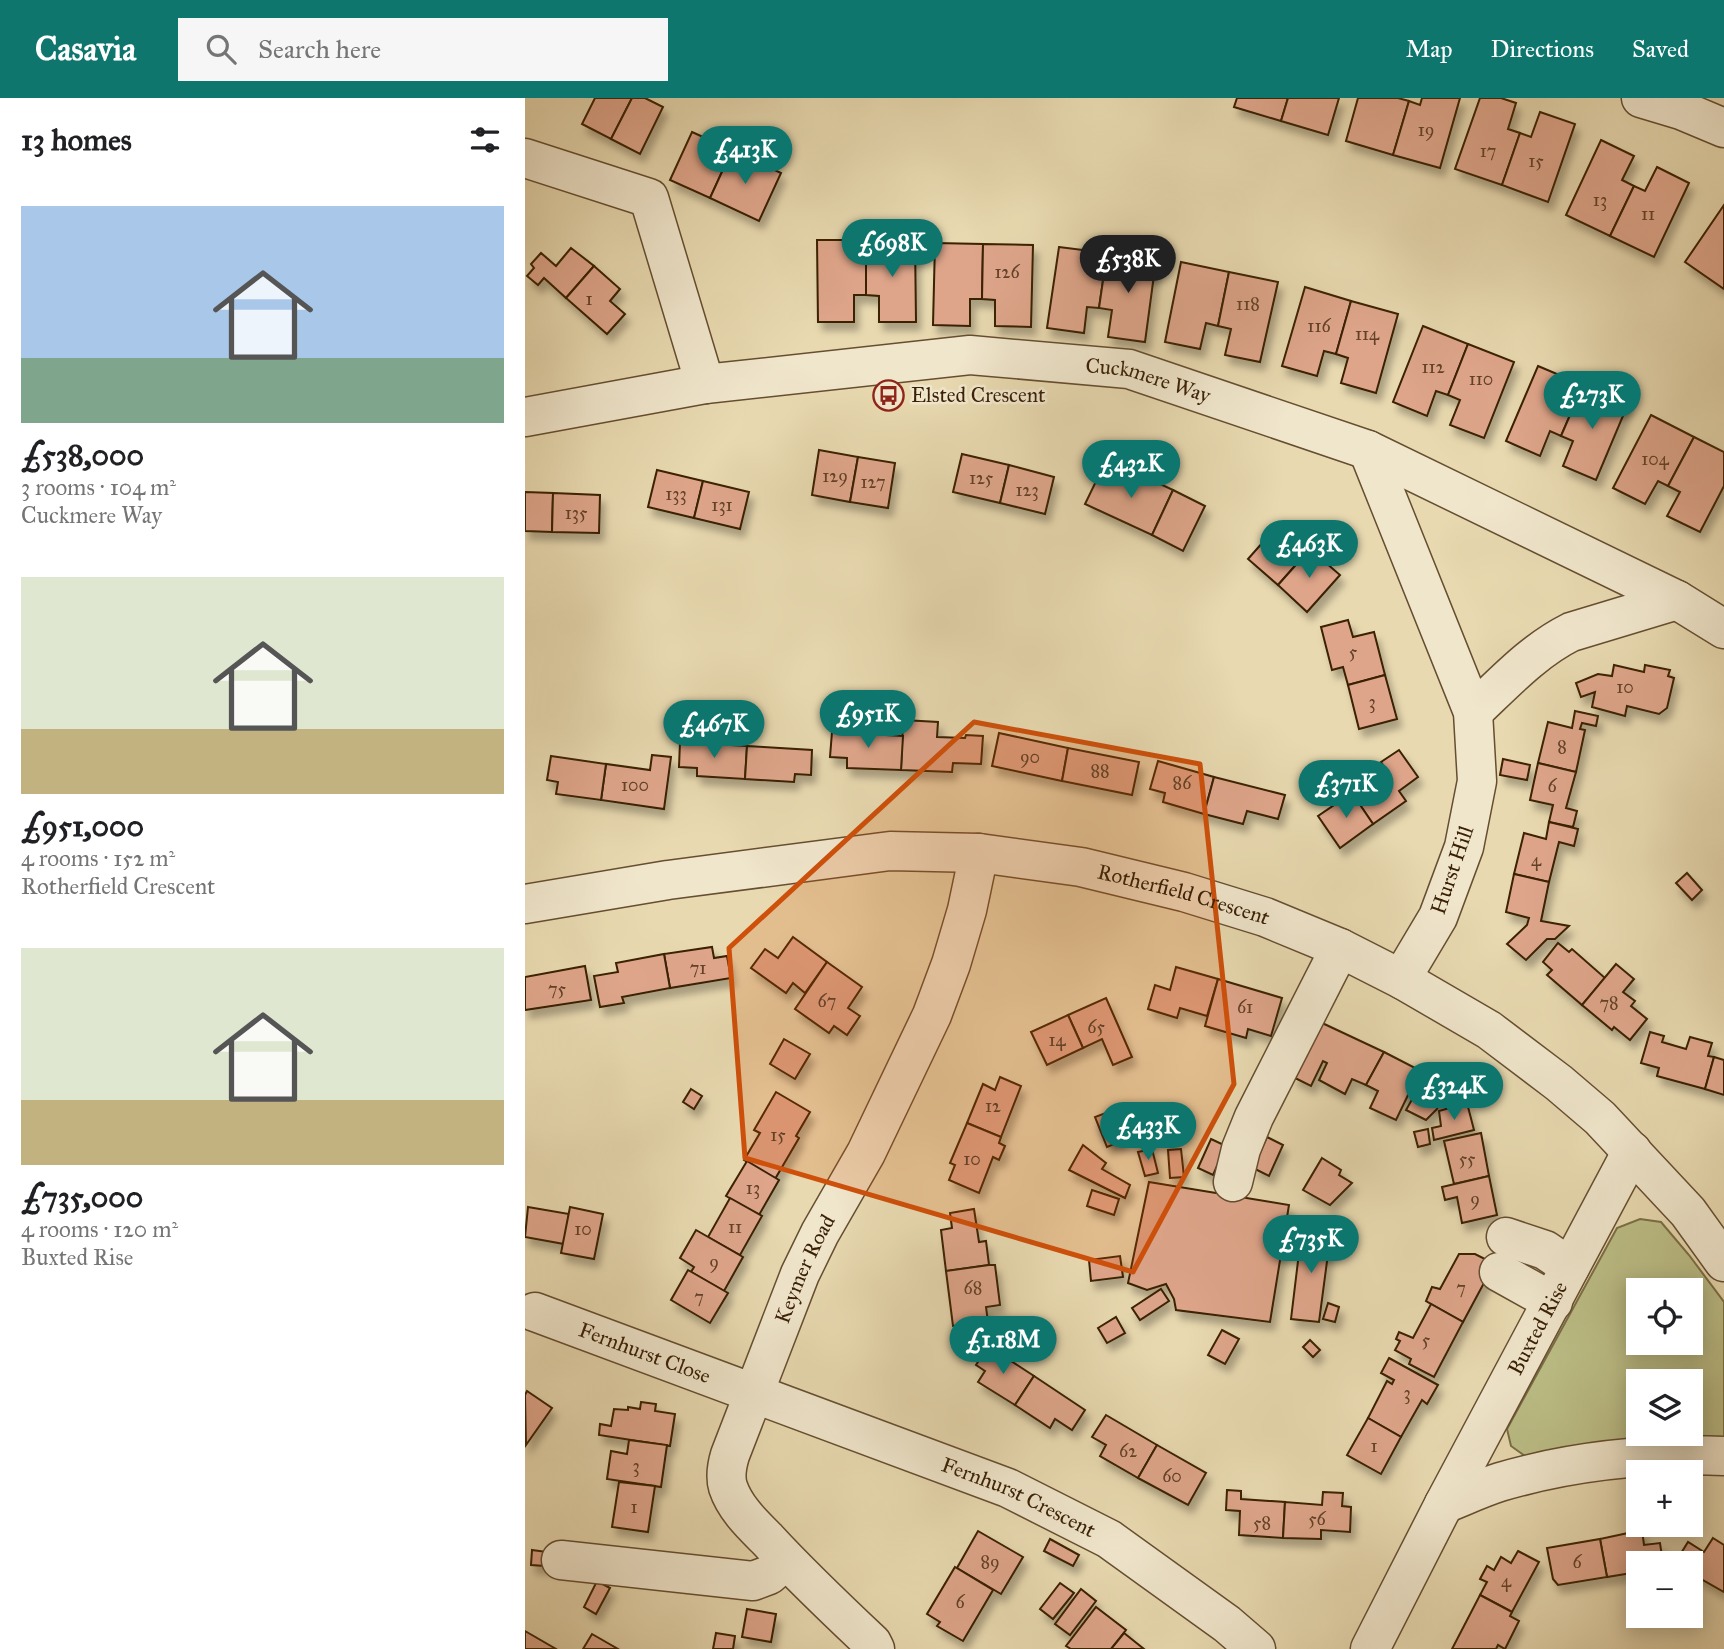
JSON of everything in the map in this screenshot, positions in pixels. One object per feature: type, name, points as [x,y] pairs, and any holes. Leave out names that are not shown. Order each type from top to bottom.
[{"type":"street","points":[[1641,98],[1681,110],[1724,128]]},
{"type":"street","points":[[525,158],[649,198],[705,384]]},
{"type":"street","name":"Cuckmere Way","points":[[525,417],[705,384],[970,355],[1129,369],[1368,450],[1677,600],[1724,629]]},
{"type":"street","name":"Hurst Hill","points":[[1368,450],[1472,712],[1477,781],[1464,847],[1438,917],[1403,980]]},
{"type":"street","points":[[1472,712],[1537,652],[1557,639],[1571,632],[1677,600]]},
{"type":"street","name":"Rotherfield Crescent","points":[[525,904],[668,880],[890,851],[979,853],[1081,867],[1184,892],[1265,917],[1340,948],[1403,980],[1489,1030],[1600,1118],[1688,1212],[1724,1262]]},
{"type":"street","name":"Keymer Road","points":[[875,1649],[745,1516],[728,1486],[726,1470],[800,1274],[866,1153],[932,1015],[967,910],[979,853]]},
{"type":"street","points":[[1233,1182],[1241,1149],[1255,1117],[1340,948]]},
{"type":"street","name":"Buxted Rise","points":[[1370,1649],[1444,1504],[1632,1152]]},
{"type":"street","points":[[1553,1302],[1502,1255],[1545,1250],[1570,1267]]},
{"type":"street","name":"Fernhurst Close","points":[[535,1312],[754,1392]]},
{"type":"street","name":"Fernhurst Crescent","points":[[754,1392],[1008,1488],[1109,1539],[1227,1624],[1256,1649]]},
{"type":"street","points":[[1444,1504],[1498,1483],[1581,1465],[1634,1457],[1686,1454],[1724,1456]]},
{"type":"street","points":[[561,1560],[753,1581],[769,1575],[786,1560]]},
{"type":"highlighted area","points":[[974,722],[1200,764],[1234,1084],[1133,1272],[745,1158],[729,948]]},
{"type":"green space","points":[[1640,1219],[1661,1222],[1724,1302],[1724,1437],[1703,1437],[1703,1369],[1626,1369],[1626,1440],[1525,1456],[1511,1446],[1507,1429],[1617,1228]]},
{"type":"building","points":[[595,98],[632,98],[611,139],[582,124]]},
{"type":"building","points":[[632,98],[645,98],[663,107],[640,154],[611,139]]},
{"type":"building","points":[[1237,98],[1288,98],[1281,121],[1234,107]]},
{"type":"building","points":[[1288,98],[1339,98],[1328,135],[1281,121]]},
{"type":"building","points":[[1358,98],[1398,98],[1409,101],[1393,155],[1346,141]]},
{"type":"building","points":[[1422,98],[1460,98],[1440,168],[1393,155],[1409,101],[1420,105]]},
{"type":"building","points":[[1480,98],[1501,98],[1516,103],[1508,129],[1520,133],[1502,185],[1455,169]]},
{"type":"building","points":[[1540,112],[1575,124],[1548,202],[1502,185],[1520,133],[1531,137]]},
{"type":"building","points":[[692,132],[732,150],[710,198],[670,180]]},
{"type":"building","points":[[1601,140],[1634,156],[1622,180],[1634,186],[1610,236],[1566,215]]},
{"type":"building","points":[[732,150],[781,173],[759,221],[710,198]]},
{"type":"building","points":[[1657,167],[1689,183],[1654,257],[1610,236],[1634,186],[1645,191]]},
{"type":"building","points":[[1724,205],[1724,289],[1685,262]]},
{"type":"building","points":[[817,240],[866,240],[866,295],[854,295],[854,322],[818,322]]},
{"type":"building","points":[[866,240],[915,240],[916,322],[879,322],[879,296],[866,295]]},
{"type":"building","points":[[935,243],[983,244],[982,299],[970,299],[970,326],[933,325]]},
{"type":"building","points":[[983,244],[1033,245],[1031,327],[995,326],[995,300],[982,299]]},
{"type":"building","points":[[1059,247],[1107,253],[1099,308],[1087,307],[1084,333],[1047,328]]},
{"type":"building","points":[[571,248],[594,266],[566,298],[544,278],[538,285],[527,276],[534,268],[531,264],[541,253],[556,266]]},
{"type":"building","points":[[1107,253],[1156,260],[1145,342],[1108,337],[1112,310],[1099,308]]},
{"type":"building","points":[[1181,262],[1229,272],[1218,326],[1206,323],[1200,349],[1165,342]]},
{"type":"building","points":[[594,266],[620,289],[610,301],[625,314],[607,334],[566,298]]},
{"type":"building","points":[[1229,272],[1278,282],[1260,362],[1225,355],[1231,329],[1218,326]]},
{"type":"building","points":[[1305,287],[1351,301],[1336,354],[1324,351],[1317,376],[1282,366]]},
{"type":"building","points":[[1351,301],[1398,314],[1376,393],[1341,383],[1348,358],[1336,354]]},
{"type":"building","points":[[1423,326],[1468,344],[1448,395],[1436,391],[1427,416],[1393,402]]},
{"type":"building","points":[[1468,344],[1514,362],[1484,438],[1450,425],[1460,400],[1448,395]]},
{"type":"building","points":[[1538,366],[1583,385],[1561,436],[1550,431],[1540,456],[1506,441]]},
{"type":"building","points":[[1583,385],[1628,404],[1596,480],[1563,466],[1573,441],[1561,436]]},
{"type":"building","points":[[1651,415],[1694,437],[1668,486],[1658,481],[1645,504],[1613,488]]},
{"type":"building","points":[[1694,437],[1724,452],[1724,486],[1700,532],[1667,516],[1680,492],[1668,486]]},
{"type":"building","points":[[819,450],[858,457],[850,502],[812,495]]},
{"type":"building","points":[[962,454],[1009,465],[1000,503],[953,492]]},
{"type":"building","points":[[858,457],[895,463],[888,508],[850,502]]},
{"type":"building","points":[[1009,465],[1054,477],[1045,514],[1000,503]]},
{"type":"building","points":[[657,470],[703,481],[694,518],[648,507]]},
{"type":"building","points":[[1101,471],[1130,485],[1137,473],[1173,490],[1152,535],[1085,504]]},
{"type":"building","points":[[703,481],[749,492],[740,529],[694,518]]},
{"type":"building","points":[[1173,490],[1205,506],[1183,551],[1152,535]]},
{"type":"building","points":[[525,492],[553,493],[552,532],[525,531]]},
{"type":"building","points":[[553,493],[600,495],[599,533],[552,532]]},
{"type":"building","points":[[1280,523],[1310,549],[1278,585],[1248,559]]},
{"type":"building","points":[[1310,549],[1340,575],[1307,612],[1278,585]]},
{"type":"building","points":[[1348,620],[1353,637],[1374,632],[1385,675],[1348,685],[1343,667],[1332,670],[1321,627]]},
{"type":"building","points":[[1614,665],[1644,672],[1645,665],[1670,670],[1668,676],[1674,678],[1667,708],[1659,714],[1627,706],[1625,716],[1592,707],[1595,692],[1581,697],[1576,683],[1598,674],[1612,676]]},
{"type":"building","points":[[1385,675],[1397,719],[1359,729],[1348,685]]},
{"type":"building","points":[[1575,711],[1598,716],[1596,726],[1582,723],[1580,729],[1585,730],[1576,772],[1538,763],[1548,722],[1572,728]]},
{"type":"building","points":[[903,720],[938,722],[937,737],[983,736],[981,764],[953,763],[952,772],[901,770]]},
{"type":"building","points":[[832,732],[903,736],[901,770],[847,768],[847,758],[830,757]]},
{"type":"building","points":[[999,733],[1068,748],[1062,781],[992,766]]},
{"type":"building","points":[[680,742],[747,746],[745,779],[697,776],[697,768],[679,767]]},
{"type":"building","points":[[747,746],[812,750],[811,775],[795,774],[794,782],[745,779]]},
{"type":"building","points":[[1068,748],[1139,762],[1132,795],[1062,781]]},
{"type":"building","points":[[1399,750],[1418,777],[1399,791],[1406,801],[1373,824],[1352,793],[1386,770],[1381,762]]},
{"type":"building","points":[[652,755],[671,757],[664,809],[601,800],[606,764],[650,770]]},
{"type":"building","points":[[551,756],[606,764],[601,800],[556,794],[558,782],[547,780]]},
{"type":"building","points":[[1503,759],[1530,765],[1527,780],[1500,775]]},
{"type":"building","points":[[1158,761],[1214,777],[1204,814],[1163,802],[1165,793],[1150,789]]},
{"type":"building","points":[[1538,763],[1576,772],[1566,808],[1577,811],[1573,827],[1549,822],[1553,805],[1530,800]]},
{"type":"building","points":[[1214,777],[1285,795],[1278,819],[1247,811],[1243,824],[1204,814]]},
{"type":"building","points":[[1352,793],[1373,824],[1340,848],[1318,816]]},
{"type":"building","points":[[1549,822],[1578,829],[1574,846],[1559,842],[1549,882],[1514,874],[1524,833],[1546,839]]},
{"type":"building","points":[[1687,873],[1702,890],[1692,900],[1676,883]]},
{"type":"building","points":[[1514,874],[1549,882],[1541,921],[1569,926],[1555,939],[1547,939],[1526,960],[1507,944],[1527,925],[1529,918],[1506,912]]},
{"type":"building","points":[[793,937],[827,962],[805,993],[793,983],[786,993],[751,968],[765,949],[778,958]]},
{"type":"building","points":[[1558,943],[1569,952],[1572,949],[1605,978],[1582,1005],[1547,975],[1552,970],[1543,962]]},
{"type":"building","points":[[712,947],[714,958],[727,956],[731,978],[670,988],[664,954]]},
{"type":"building","points":[[664,954],[670,988],[622,997],[624,1003],[600,1007],[594,976],[618,972],[616,963]]},
{"type":"building","points":[[827,962],[862,987],[848,1008],[860,1016],[847,1035],[834,1026],[829,1033],[795,1009]]},
{"type":"building","points":[[1616,964],[1634,979],[1623,992],[1635,1001],[1631,1006],[1647,1019],[1630,1040],[1614,1027],[1612,1030],[1582,1005]]},
{"type":"building","points":[[585,966],[591,1000],[525,1010],[525,977]]},
{"type":"building","points":[[1176,967],[1218,979],[1207,1016],[1180,1008],[1177,1018],[1148,1009],[1155,985],[1170,990]]},
{"type":"building","points":[[1218,979],[1282,998],[1271,1036],[1248,1029],[1246,1038],[1205,1026]]},
{"type":"building","points":[[1106,998],[1132,1057],[1113,1065],[1102,1039],[1083,1048],[1068,1015]]},
{"type":"building","points":[[1068,1015],[1083,1048],[1047,1065],[1031,1032]]},
{"type":"building","points":[[1320,1022],[1384,1052],[1366,1085],[1352,1079],[1345,1094],[1319,1080],[1327,1063],[1323,1061],[1311,1086],[1293,1077]]},
{"type":"building","points":[[1650,1032],[1664,1036],[1662,1042],[1686,1049],[1690,1037],[1712,1043],[1708,1056],[1714,1057],[1705,1089],[1657,1076],[1659,1068],[1641,1063]]},
{"type":"building","points":[[784,1039],[810,1054],[795,1079],[770,1064]]},
{"type":"building","points":[[1384,1052],[1421,1071],[1420,1075],[1446,1088],[1437,1109],[1426,1120],[1406,1110],[1414,1096],[1409,1093],[1396,1120],[1370,1108],[1378,1091],[1366,1085]]},
{"type":"building","points":[[1714,1057],[1724,1060],[1724,1095],[1705,1089]]},
{"type":"building","points":[[1000,1077],[1021,1086],[1001,1137],[967,1123],[983,1084],[995,1090]]},
{"type":"building","points":[[691,1089],[702,1096],[694,1109],[683,1102]]},
{"type":"building","points":[[776,1092],[810,1112],[796,1136],[799,1138],[775,1179],[744,1160],[760,1133],[754,1130]]},
{"type":"building","points":[[1467,1103],[1474,1130],[1434,1140],[1432,1128],[1441,1126],[1439,1111]]},
{"type":"building","points":[[1111,1111],[1122,1141],[1107,1147],[1095,1117]]},
{"type":"building","points":[[967,1123],[1001,1137],[999,1143],[1005,1146],[999,1160],[993,1157],[979,1193],[949,1180],[955,1165],[950,1163]]},
{"type":"building","points":[[1428,1129],[1430,1144],[1418,1147],[1414,1132]]},
{"type":"building","points":[[1481,1133],[1489,1176],[1454,1184],[1444,1141]]},
{"type":"building","points":[[1267,1137],[1283,1145],[1269,1176],[1253,1168]]},
{"type":"building","points":[[1211,1139],[1226,1146],[1213,1175],[1198,1168]]},
{"type":"building","points":[[1083,1145],[1106,1163],[1102,1169],[1130,1185],[1125,1198],[1069,1170]]},
{"type":"building","points":[[1152,1149],[1158,1173],[1145,1176],[1138,1152]]},
{"type":"building","points":[[1181,1149],[1184,1177],[1170,1178],[1168,1150]]},
{"type":"building","points":[[1322,1158],[1341,1170],[1339,1175],[1352,1183],[1330,1205],[1303,1190]]},
{"type":"building","points":[[747,1161],[779,1180],[759,1215],[726,1196]]},
{"type":"building","points":[[1489,1176],[1497,1215],[1462,1223],[1457,1197],[1445,1200],[1442,1187]]},
{"type":"building","points":[[1149,1182],[1289,1205],[1270,1322],[1176,1310],[1166,1284],[1147,1290],[1128,1283]]},
{"type":"building","points":[[1092,1190],[1119,1199],[1114,1215],[1087,1206]]},
{"type":"building","points":[[730,1198],[762,1216],[740,1255],[708,1237]]},
{"type":"building","points":[[528,1207],[569,1214],[564,1244],[525,1237]]},
{"type":"building","points":[[570,1207],[603,1214],[594,1259],[561,1253]]},
{"type":"building","points":[[974,1209],[979,1242],[986,1241],[989,1265],[946,1271],[941,1230],[952,1228],[950,1213]]},
{"type":"building","points":[[1302,1228],[1331,1231],[1319,1322],[1291,1319]]},
{"type":"building","points":[[696,1230],[743,1257],[724,1291],[691,1272],[694,1267],[680,1258]]},
{"type":"building","points":[[1459,1254],[1475,1254],[1499,1266],[1485,1281],[1463,1322],[1426,1301],[1432,1287],[1440,1289]]},
{"type":"building","points":[[1120,1256],[1123,1277],[1091,1281],[1089,1260]]},
{"type":"building","points":[[995,1265],[1000,1305],[986,1307],[988,1322],[953,1326],[946,1271]]},
{"type":"building","points":[[688,1270],[728,1293],[710,1323],[671,1300]]},
{"type":"building","points":[[1161,1289],[1169,1301],[1140,1320],[1132,1308]]},
{"type":"building","points":[[1328,1303],[1339,1307],[1335,1322],[1323,1319]]},
{"type":"building","points":[[1431,1304],[1463,1322],[1434,1377],[1409,1364],[1411,1359],[1395,1350],[1400,1341],[1396,1339],[1399,1332],[1413,1338]]},
{"type":"building","points":[[1116,1317],[1125,1333],[1107,1343],[1098,1328]]},
{"type":"building","points":[[1222,1330],[1239,1339],[1225,1364],[1208,1355]]},
{"type":"building","points":[[1310,1340],[1320,1350],[1313,1357],[1303,1347]]},
{"type":"building","points":[[988,1346],[1034,1376],[1015,1405],[978,1382],[985,1371],[976,1365]]},
{"type":"building","points":[[1389,1358],[1438,1385],[1427,1404],[1422,1400],[1401,1437],[1368,1418],[1387,1381],[1392,1384],[1394,1380],[1381,1373]]},
{"type":"building","points":[[1034,1376],[1085,1410],[1072,1430],[1055,1419],[1050,1428],[1015,1405]]},
{"type":"building","points":[[527,1391],[552,1408],[526,1445],[525,1395]]},
{"type":"building","points":[[641,1402],[656,1404],[655,1411],[675,1414],[670,1446],[599,1435],[600,1424],[611,1426],[614,1409],[640,1409]]},
{"type":"building","points":[[1106,1415],[1157,1445],[1138,1478],[1100,1456],[1106,1445],[1092,1437]]},
{"type":"building","points":[[1368,1418],[1401,1437],[1381,1474],[1347,1455]]},
{"type":"building","points":[[629,1440],[667,1445],[661,1487],[607,1479],[611,1451],[627,1454]]},
{"type":"building","points":[[1157,1445],[1206,1473],[1188,1505],[1138,1478]]},
{"type":"building","points":[[619,1482],[655,1486],[648,1532],[612,1527]]},
{"type":"building","points":[[1227,1490],[1241,1491],[1241,1499],[1285,1502],[1283,1538],[1239,1535],[1240,1511],[1226,1510]]},
{"type":"building","points":[[1323,1492],[1343,1493],[1342,1506],[1351,1507],[1350,1532],[1321,1530],[1321,1539],[1283,1538],[1285,1502],[1322,1505]]},
{"type":"building","points":[[978,1531],[1023,1557],[1001,1594],[957,1568]]},
{"type":"building","points":[[1626,1533],[1626,1537],[1643,1537],[1644,1545],[1660,1543],[1661,1551],[1626,1551],[1626,1574],[1607,1577],[1600,1539]]},
{"type":"building","points":[[1713,1538],[1724,1545],[1724,1592],[1703,1580],[1704,1552]]},
{"type":"building","points":[[1050,1539],[1079,1555],[1073,1566],[1044,1551]]},
{"type":"building","points":[[1600,1539],[1607,1577],[1558,1585],[1553,1579],[1547,1548]]},
{"type":"building","points":[[1688,1542],[1702,1551],[1682,1551]]},
{"type":"building","points":[[532,1550],[562,1554],[560,1567],[531,1565]]},
{"type":"building","points":[[1518,1551],[1539,1562],[1512,1612],[1480,1595],[1487,1582],[1480,1579],[1487,1566],[1494,1570],[1501,1557],[1511,1563]]},
{"type":"building","points":[[955,1567],[993,1590],[963,1641],[937,1626],[940,1622],[927,1614]]},
{"type":"building","points":[[597,1581],[610,1588],[596,1614],[584,1607]]},
{"type":"building","points":[[1060,1583],[1074,1593],[1053,1619],[1040,1609]]},
{"type":"building","points":[[1081,1589],[1096,1601],[1070,1635],[1055,1624]]},
{"type":"building","points":[[1480,1595],[1512,1612],[1510,1616],[1519,1621],[1505,1649],[1498,1645],[1496,1649],[1452,1649]]},
{"type":"building","points":[[1096,1607],[1126,1630],[1111,1649],[1071,1649],[1066,1646]]},
{"type":"building","points":[[747,1609],[776,1614],[771,1642],[742,1637]]},
{"type":"building","points":[[525,1631],[556,1649],[525,1649]]},
{"type":"building","points":[[716,1633],[735,1636],[733,1649],[713,1649]]},
{"type":"building","points":[[1124,1633],[1144,1649],[1111,1649]]},
{"type":"building","points":[[592,1634],[618,1649],[583,1649]]},
{"type":"place","name":"Elsted Crescent","points":[[888,395]]}]
